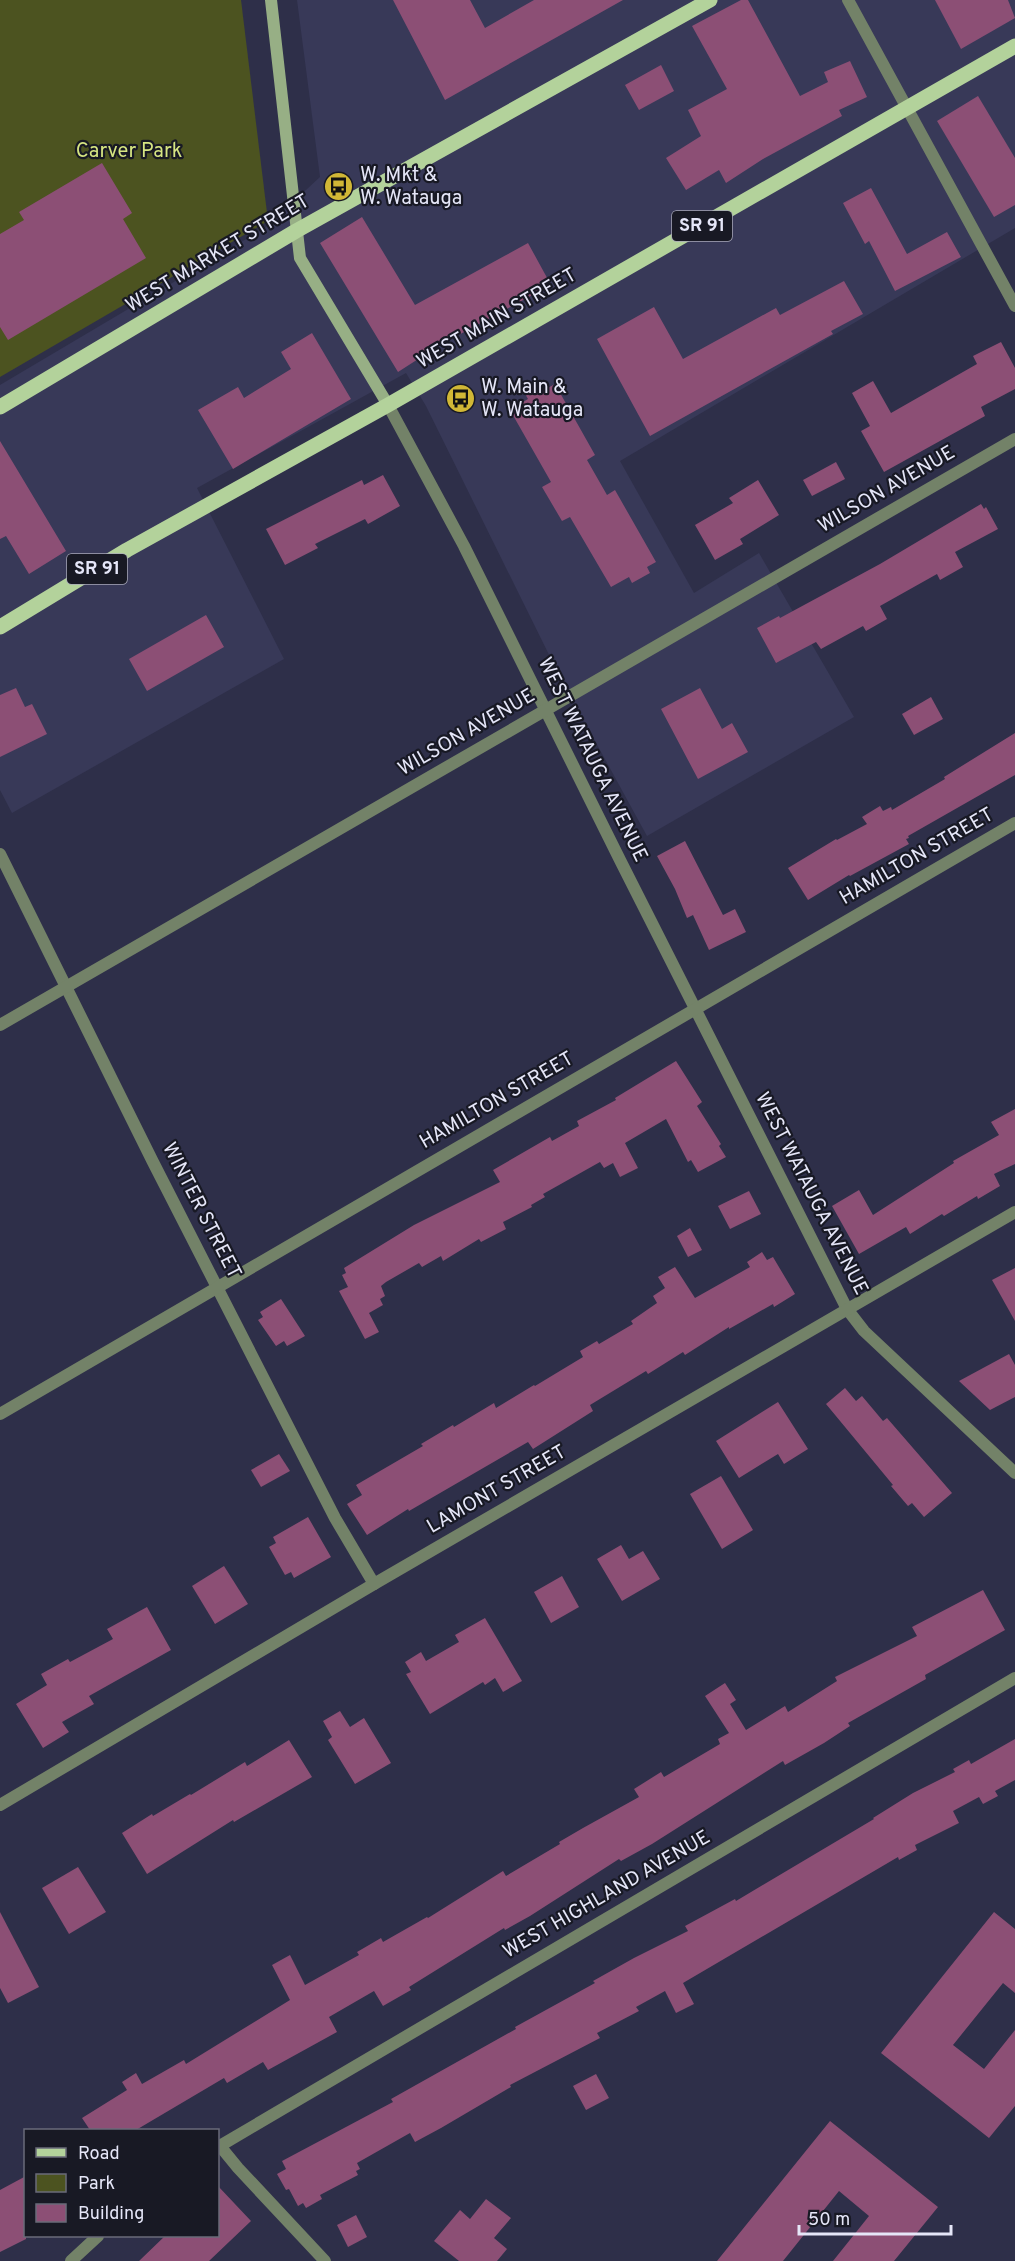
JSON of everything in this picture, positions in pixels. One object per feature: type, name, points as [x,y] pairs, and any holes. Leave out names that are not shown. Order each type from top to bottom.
[{"type":"main road","name":"WEST MARKET STREET","points":[[0,407],[296,231],[710,0]]},
{"type":"main road","name":"WEST WATAUGA AVENUE","points":[[272,1],[300,258],[388,405]]},
{"type":"main road","name":"WEST MAIN STREET","points":[[0,627],[156,534],[388,405],[1015,46]]},
{"type":"street","points":[[848,0],[1015,306]]},
{"type":"street","name":"WEST WATAUGA AVENUE","points":[[388,405],[464,546],[847,1309],[864,1330],[1015,1473]]},
{"type":"street","name":"WILSON AVENUE","points":[[0,1025],[1015,439]]},
{"type":"street","name":"HAMILTON STREET","points":[[0,1414],[1015,823]]},
{"type":"street","name":"WINTER STREET","points":[[0,854],[153,1162],[335,1518],[374,1584]]},
{"type":"street","name":"LAMONT STREET","points":[[0,1805],[374,1584],[1015,1212]]},
{"type":"street","name":"WEST HIGHLAND AVENUE","points":[[219,2147],[1015,1678]]},
{"type":"street","points":[[219,2147],[325,2261]]},
{"type":"street","points":[[71,2261],[96,2237]]},
{"type":"shaded area","points":[[297,0],[1015,0],[1015,228],[620,461],[694,593],[759,553],[854,717],[647,836],[559,675],[426,406],[406,373],[197,488],[284,659],[12,813],[0,790],[0,385],[265,228],[320,177]]},
{"type":"green space","name":"Carver Park","points":[[0,0],[241,0],[268,221],[0,377]]},
{"type":"building","points":[[393,0],[470,0],[485,28],[534,0],[623,0],[445,100]]},
{"type":"building","points":[[741,0],[748,0],[800,96],[828,82],[824,72],[850,61],[867,97],[839,110],[842,116],[763,159],[726,183],[719,170],[686,190],[666,158],[701,136],[688,110],[727,89],[692,26]]},
{"type":"building","points":[[935,0],[1008,0],[1015,18],[961,49]]},
{"type":"building","points":[[661,65],[674,91],[639,110],[625,85]]},
{"type":"building","points":[[978,96],[1015,158],[1015,205],[994,217],[937,121]]},
{"type":"building","points":[[102,163],[132,213],[123,219],[146,258],[8,340],[0,327],[0,234],[24,220],[19,212]]},
{"type":"building","points":[[871,188],[907,254],[947,232],[961,257],[895,291],[869,241],[865,244],[843,203]]},
{"type":"building","points":[[362,217],[415,305],[528,243],[551,285],[440,345],[398,372],[320,243]]},
{"type":"building","points":[[844,281],[863,314],[831,331],[833,334],[650,436],[597,339],[654,307],[683,359],[776,308],[780,315]]},
{"type":"building","points":[[312,333],[351,399],[233,469],[198,410],[238,387],[244,398],[291,369],[281,352]]},
{"type":"building","points":[[1001,342],[1015,368],[1015,389],[981,407],[985,416],[884,472],[861,431],[870,426],[852,393],[873,381],[891,413],[977,364],[973,356]]},
{"type":"building","points":[[540,383],[544,390],[555,384],[595,455],[587,460],[607,495],[615,490],[656,562],[647,567],[650,573],[632,583],[629,577],[611,587],[570,517],[562,521],[542,487],[551,482],[510,410],[528,399],[524,392]]},
{"type":"building","points":[[0,441],[66,551],[29,574],[6,536],[0,539]]},
{"type":"building","points":[[836,462],[845,479],[812,496],[803,480]]},
{"type":"building","points":[[383,475],[400,506],[368,524],[365,519],[315,544],[318,548],[285,565],[266,529],[362,480],[364,485]]},
{"type":"building","points":[[758,480],[779,515],[740,539],[743,544],[715,560],[695,525],[733,503],[729,498]]},
{"type":"building","points":[[981,504],[984,509],[986,507],[998,529],[955,552],[963,567],[940,580],[937,574],[880,606],[887,619],[866,631],[863,626],[821,649],[816,642],[776,663],[757,628],[880,564]]},
{"type":"building","points":[[206,615],[224,647],[147,691],[129,659]]},
{"type":"building","points":[[16,688],[25,707],[32,704],[47,734],[0,757],[0,695]]},
{"type":"building","points":[[700,688],[722,729],[732,723],[748,752],[698,779],[661,709]]},
{"type":"building","points":[[931,697],[943,719],[914,735],[902,714]]},
{"type":"building","points":[[1015,733],[1015,775],[908,836],[909,838],[906,839],[909,844],[849,875],[808,900],[788,868],[836,839],[867,824],[862,817],[880,806],[883,811],[891,807],[892,810],[945,779],[944,777]]},
{"type":"building","points":[[685,841],[723,915],[735,909],[746,932],[709,950],[693,915],[687,918],[675,889],[657,856]]},
{"type":"building","points":[[676,1061],[702,1102],[697,1106],[721,1144],[719,1146],[726,1157],[698,1172],[691,1160],[688,1162],[666,1119],[625,1143],[638,1168],[620,1177],[613,1163],[604,1168],[600,1162],[543,1194],[545,1197],[531,1205],[532,1207],[503,1222],[506,1229],[481,1242],[479,1239],[443,1261],[441,1256],[422,1267],[419,1263],[386,1282],[381,1286],[385,1296],[380,1299],[383,1305],[369,1313],[379,1332],[365,1339],[339,1291],[348,1287],[342,1275],[346,1273],[344,1268],[414,1225],[500,1182],[493,1170],[550,1137],[552,1141],[579,1126],[577,1121],[616,1100],[615,1098]]},
{"type":"building","points":[[1015,1109],[1015,1164],[994,1174],[1000,1186],[978,1199],[977,1196],[944,1216],[942,1214],[910,1234],[906,1227],[859,1254],[832,1206],[859,1190],[873,1215],[954,1163],[953,1161],[999,1135],[991,1122]]},
{"type":"building","points":[[749,1191],[761,1214],[730,1229],[718,1206]]},
{"type":"building","points":[[690,1228],[702,1250],[688,1257],[677,1236]]},
{"type":"building","points":[[762,1252],[767,1260],[773,1257],[795,1294],[774,1307],[773,1304],[729,1329],[729,1327],[685,1355],[683,1352],[648,1374],[646,1371],[590,1405],[593,1411],[533,1449],[528,1442],[409,1511],[408,1509],[367,1535],[347,1504],[362,1495],[356,1485],[423,1446],[421,1444],[453,1425],[454,1427],[494,1403],[496,1408],[535,1386],[583,1357],[580,1351],[597,1341],[599,1344],[633,1324],[631,1321],[657,1303],[653,1296],[665,1288],[658,1277],[675,1267],[695,1298],[750,1267],[747,1262]]},
{"type":"building","points":[[1015,1268],[1015,1321],[992,1280]]},
{"type":"building","points":[[281,1299],[305,1336],[287,1346],[284,1341],[276,1346],[258,1320],[263,1317],[260,1312]]},
{"type":"building","points":[[1009,1354],[1015,1365],[1015,1397],[990,1410],[959,1381]]},
{"type":"building","points":[[845,1388],[856,1401],[862,1396],[883,1421],[887,1418],[952,1493],[924,1517],[912,1503],[908,1506],[826,1404]]},
{"type":"building","points":[[778,1402],[808,1449],[784,1464],[778,1454],[739,1478],[716,1441]]},
{"type":"building","points":[[279,1454],[290,1471],[261,1487],[251,1470]]},
{"type":"building","points":[[721,1476],[753,1530],[722,1549],[690,1494]]},
{"type":"building","points":[[308,1517],[331,1557],[294,1578],[291,1572],[285,1575],[269,1547],[276,1543],[273,1537]]},
{"type":"building","points":[[621,1545],[629,1559],[643,1551],[660,1579],[622,1601],[597,1559]]},
{"type":"building","points":[[224,1566],[248,1604],[215,1624],[192,1586]]},
{"type":"building","points":[[562,1576],[579,1607],[551,1623],[534,1592]]},
{"type":"building","points":[[983,1590],[1005,1630],[925,1675],[926,1679],[848,1723],[850,1726],[824,1743],[785,1765],[783,1761],[652,1844],[621,1861],[619,1859],[530,1916],[505,1930],[504,1928],[409,1987],[411,1990],[383,2006],[374,1991],[329,2017],[337,2032],[268,2070],[263,2062],[227,2083],[224,2078],[138,2129],[89,2129],[82,2118],[127,2090],[122,2082],[136,2073],[142,2084],[184,2060],[186,2064],[290,2000],[272,1965],[290,1955],[305,1985],[359,1955],[357,1952],[381,1938],[383,1942],[428,1918],[503,1871],[506,1876],[560,1844],[559,1842],[639,1797],[634,1789],[661,1772],[664,1777],[720,1744],[718,1739],[729,1733],[705,1696],[725,1683],[736,1700],[730,1704],[746,1730],[785,1706],[788,1712],[837,1681],[835,1677],[917,1636],[912,1627]]},
{"type":"building","points":[[147,1607],[171,1650],[89,1696],[94,1704],[62,1722],[69,1732],[43,1748],[16,1704],[47,1685],[41,1674],[68,1659],[70,1662],[113,1639],[107,1629]]},
{"type":"building","points":[[485,1618],[522,1681],[503,1692],[495,1678],[485,1685],[483,1682],[430,1714],[406,1674],[411,1672],[405,1662],[421,1652],[426,1661],[459,1642],[455,1635]]},
{"type":"building","points":[[340,1711],[350,1727],[364,1718],[391,1763],[355,1784],[328,1740],[332,1737],[323,1721]]},
{"type":"building","points":[[1015,1739],[1015,1780],[995,1791],[998,1796],[983,1804],[979,1797],[953,1811],[959,1823],[915,1845],[917,1850],[899,1860],[898,1857],[683,1983],[694,2004],[676,2013],[665,1991],[636,2007],[639,2011],[597,2033],[600,2038],[510,2085],[511,2087],[441,2128],[415,2142],[410,2133],[357,2163],[360,2169],[356,2171],[358,2175],[320,2195],[322,2199],[306,2208],[303,2203],[298,2206],[289,2189],[286,2190],[277,2174],[286,2169],[282,2161],[393,2102],[391,2099],[595,1983],[593,1981],[688,1931],[685,1926],[735,1899],[736,1901],[874,1819],[913,1793],[955,1772],[953,1769],[969,1760],[971,1764]]},
{"type":"building","points":[[289,1740],[312,1777],[234,1822],[233,1820],[147,1874],[122,1833],[245,1762],[247,1766]]},
{"type":"building","points":[[78,1867],[106,1912],[69,1934],[42,1888]]},
{"type":"building","points":[[0,1912],[39,1987],[8,2003],[0,1988]]},
{"type":"building","points":[[994,1912],[1015,1929],[1015,1993],[1003,1983],[953,2045],[984,2069],[1015,2030],[1015,2106],[989,2138],[881,2053]]},
{"type":"building","points":[[596,2074],[609,2098],[586,2110],[573,2086]]},
{"type":"building","points":[[830,2121],[938,2207],[894,2261],[833,2261],[869,2216],[839,2191],[783,2261],[717,2261]]},
{"type":"building","points":[[24,2177],[24,2237],[26,2239],[0,2252],[0,2190]]},
{"type":"building","points":[[219,2187],[251,2221],[209,2261],[139,2261],[164,2237],[219,2237]]},
{"type":"building","points":[[486,2199],[511,2218],[494,2238],[507,2249],[497,2261],[459,2261],[434,2241],[460,2210],[470,2219]]},
{"type":"building","points":[[356,2215],[367,2237],[348,2247],[337,2225]]},
{"type":"place","name":"W. Mkt & W. Watauga","points":[[339,187]]},
{"type":"place","name":"W. Main & W. Watauga","points":[[460,399]]}]
